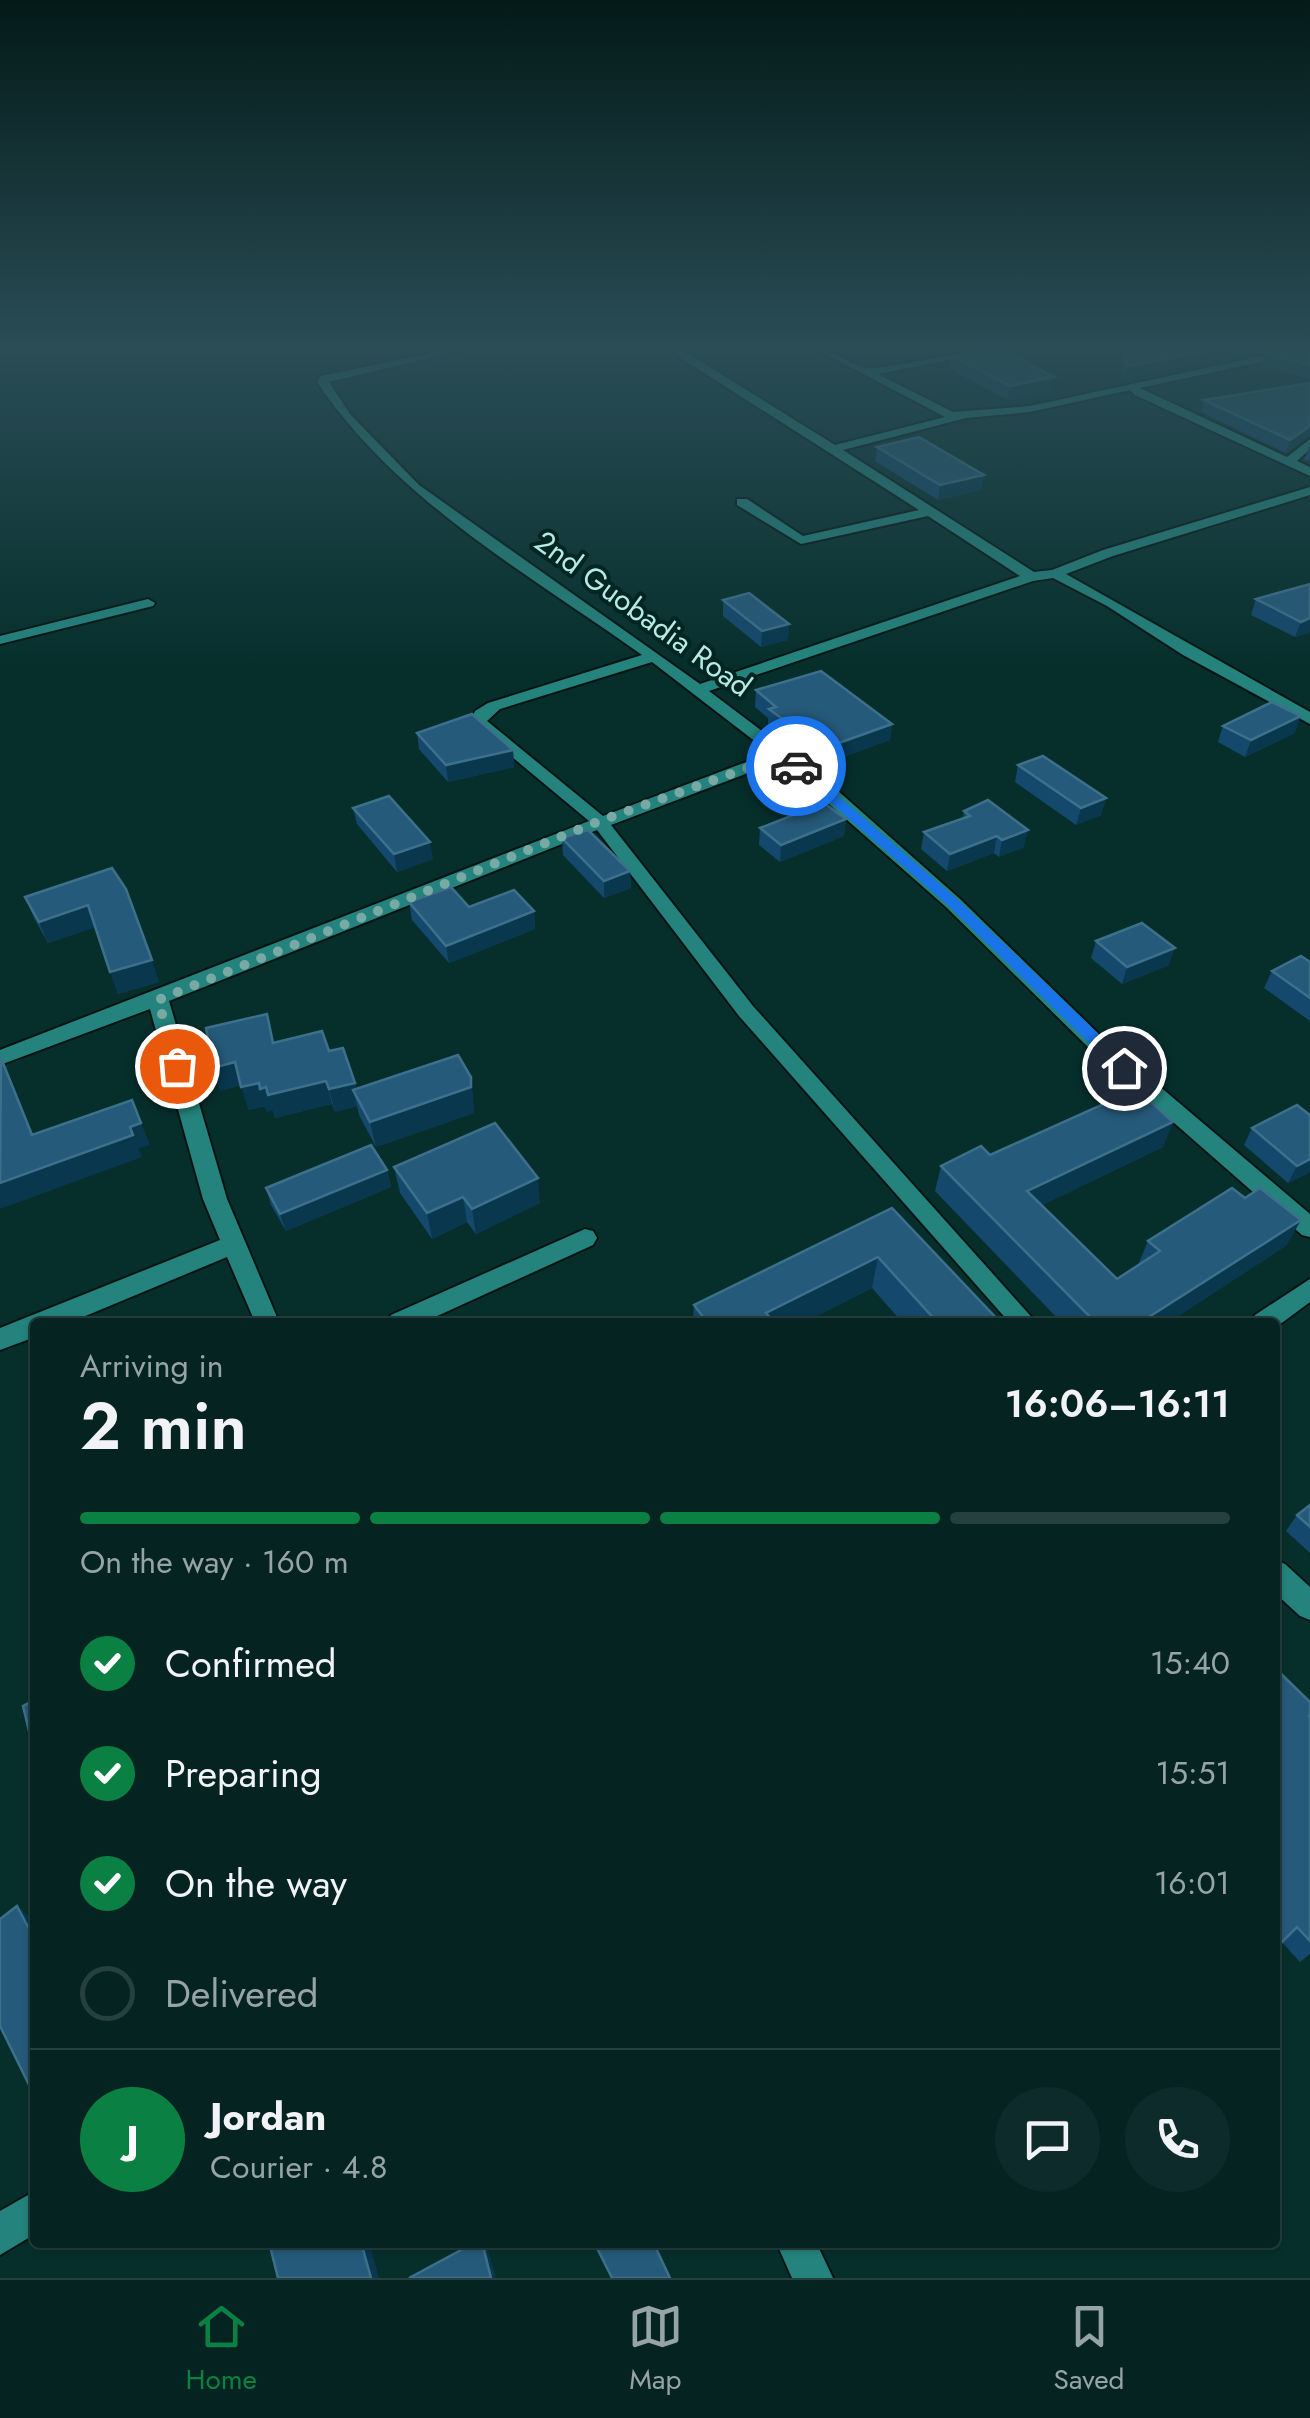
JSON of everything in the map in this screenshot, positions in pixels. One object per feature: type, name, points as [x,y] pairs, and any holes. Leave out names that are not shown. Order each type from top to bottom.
[{"type":"street","name":"2nd Guobadia Road","points":[[384,455],[415,488],[654,656],[813,778],[954,903],[1098,1045],[1310,1228]]},
{"type":"street","points":[[844,455],[1031,577]]},
{"type":"street","points":[[1274,455],[1310,472]]},
{"type":"street","points":[[1291,463],[1298,455]]},
{"type":"street","points":[[699,690],[1031,577],[1055,574],[1108,553],[1310,491]]},
{"type":"street","points":[[742,502],[801,540],[933,511]]},
{"type":"street","points":[[1055,574],[1310,719]]},
{"type":"street","points":[[0,640],[148,604]]},
{"type":"street","points":[[654,656],[494,706],[481,714],[478,722],[600,821],[746,1012],[1020,1318]]},
{"type":"street","points":[[0,1058],[158,1000],[600,821],[781,756]]},
{"type":"street","points":[[158,1000],[215,1199],[265,1318]]},
{"type":"street","points":[[409,1318],[584,1238]]},
{"type":"street","points":[[56,1318],[234,1244]]},
{"type":"street","points":[[1270,1318],[1310,1289]]},
{"type":"street","points":[[0,1339],[30,1328]]},
{"type":"street","points":[[1280,1579],[1310,1606]]},
{"type":"street","points":[[0,2235],[30,2214]]},
{"type":"street","points":[[798,2248],[813,2278]]},
{"type":"building","points":[[891,455],[950,455],[984,475],[940,485]]},
{"type":"building","points":[[1310,584],[1310,618],[1301,622],[1256,599]]},
{"type":"building","points":[[749,593],[789,624],[762,631],[723,600]]},
{"type":"building","points":[[821,671],[892,724],[822,749],[769,709],[776,707],[756,690]]},
{"type":"building","points":[[1272,702],[1301,716],[1251,740],[1223,726]]},
{"type":"building","points":[[472,714],[513,750],[446,765],[417,733]]},
{"type":"building","points":[[1043,756],[1106,798],[1081,808],[1018,765]]},
{"type":"building","points":[[389,796],[430,842],[394,854],[353,808]]},
{"type":"building","points":[[988,800],[1028,830],[1002,840],[997,836],[950,854],[924,832],[970,816],[964,811]]},
{"type":"building","points":[[824,803],[846,819],[781,845],[760,828]]},
{"type":"building","points":[[588,830],[630,871],[604,881],[562,838]]},
{"type":"building","points":[[112,868],[126,889],[152,960],[110,972],[88,905],[39,922],[25,897]]},
{"type":"building","points":[[451,887],[469,907],[514,890],[534,911],[446,946],[409,902]]},
{"type":"building","points":[[1142,923],[1175,948],[1127,967],[1096,941]]},
{"type":"building","points":[[1301,956],[1310,962],[1310,998],[1272,971]]},
{"type":"building","points":[[267,1014],[273,1043],[322,1031],[329,1051],[343,1048],[355,1083],[329,1089],[326,1081],[268,1095],[266,1087],[260,1089],[259,1083],[241,1087],[235,1062],[213,1068],[206,1028]]},
{"type":"building","points":[[458,1055],[471,1077],[471,1087],[370,1122],[353,1090]]},
{"type":"building","points":[[1,1058],[32,1135],[132,1100],[141,1123],[130,1127],[133,1135],[0,1183]]},
{"type":"building","points":[[1137,1089],[1173,1122],[1027,1191],[1117,1279],[1160,1251],[1148,1241],[1232,1188],[1245,1198],[1260,1188],[1301,1220],[1147,1318],[1091,1318],[941,1166],[981,1146],[990,1155]]},
{"type":"building","points":[[1297,1105],[1310,1115],[1310,1159],[1297,1166],[1252,1128]]},
{"type":"building","points":[[495,1123],[538,1178],[472,1209],[463,1197],[427,1213],[394,1167]]},
{"type":"building","points":[[371,1145],[387,1170],[280,1214],[266,1188]]},
{"type":"building","points":[[892,1208],[996,1318],[933,1318],[878,1257],[766,1313],[770,1318],[704,1318],[694,1305]]},
{"type":"building","points":[[1310,1505],[1310,1527],[1297,1515]]},
{"type":"building","points":[[1280,1673],[1310,1702],[1310,1941],[1297,1927],[1280,1944]]},
{"type":"building","points":[[30,1702],[30,1735],[23,1706]]},
{"type":"building","points":[[17,1906],[30,1931],[30,2087],[0,2026],[0,1919]]},
{"type":"building","points":[[270,2248],[363,2248],[371,2278],[278,2278]]},
{"type":"building","points":[[465,2248],[484,2248],[491,2278],[409,2278]]},
{"type":"building","points":[[597,2248],[656,2248],[670,2278],[612,2278]]},
{"type":"way so far","points":[[177,1066],[158,1000],[600,821],[781,756],[796,766]]},
{"type":"route","points":[[796,766],[954,903],[1124,1068]]}]
